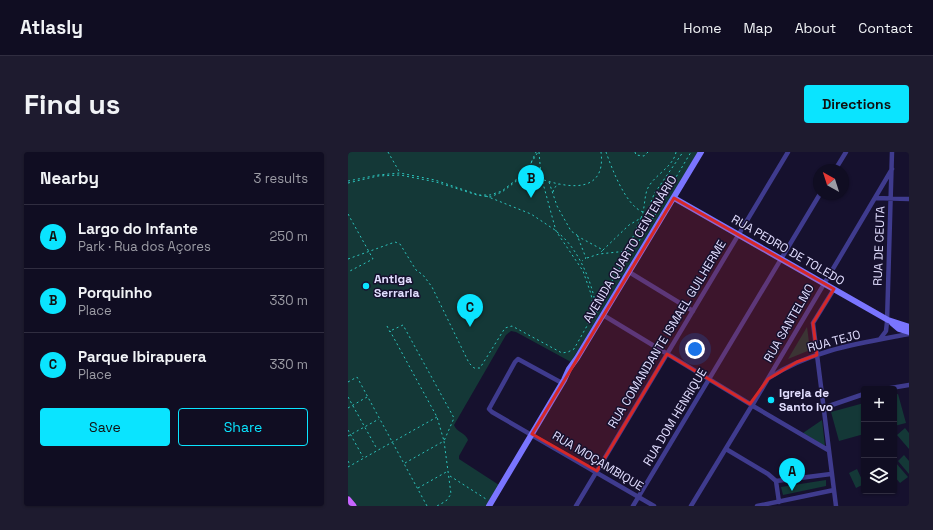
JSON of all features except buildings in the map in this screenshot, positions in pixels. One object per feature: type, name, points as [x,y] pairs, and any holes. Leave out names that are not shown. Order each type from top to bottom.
[{"type":"main road","points":[[348,500],[353,506]]},
{"type":"street","name":"AVENIDA QUARTO CENTENÁRIO","points":[[489,503],[702,152]]},
{"type":"street","name":"RUA COMANDANTE ISMAEL GUILHERME","points":[[576,506],[788,152]]},
{"type":"street","points":[[839,164],[846,152]]},
{"type":"street","name":"RUA DE CEUTA","points":[[880,339],[886,331],[889,320],[892,152]]},
{"type":"street","name":"RUA SANTELMO","points":[[691,506],[892,169]]},
{"type":"street","name":"RUA PEDRO DE TOLEDO","points":[[674,198],[889,320],[909,327]]},
{"type":"street","points":[[875,198],[909,199]]},
{"type":"street","name":"RUA DOM HENRIQUE","points":[[633,506],[816,200]]},
{"type":"street","points":[[629,272],[693,311]]},
{"type":"street","points":[[834,289],[813,323],[836,506]]},
{"type":"street","points":[[603,315],[828,450]]},
{"type":"street","points":[[804,318],[813,323]]},
{"type":"street","name":"RUA PEDRO DE TOLEDO","points":[[889,320],[899,329],[909,333]]},
{"type":"street","name":"RUA TEJO","points":[[768,379],[796,362],[817,355],[909,333]]},
{"type":"street","name":"RUA MOÇAMBIQUE","points":[[563,382],[521,360],[514,362],[489,409],[597,471],[654,506]]},
{"type":"street","points":[[897,387],[909,385]]},
{"type":"street","points":[[823,408],[861,395]]},
{"type":"street","points":[[726,449],[768,474],[776,481],[779,502]]},
{"type":"street","points":[[776,481],[831,474]]},
{"type":"street","points":[[757,506],[834,490]]},
{"type":"path","points":[[388,152],[400,173]]},
{"type":"path","points":[[348,182],[378,175],[400,173],[435,180],[489,197],[502,192],[523,176],[538,152]]},
{"type":"path","points":[[485,196],[502,191],[522,175],[538,152]]},
{"type":"path","points":[[538,152],[541,176],[556,231],[580,264],[587,280],[594,306],[595,322],[598,324]]},
{"type":"path","points":[[544,180],[560,184],[584,184],[595,180],[599,176],[601,168],[600,152]]},
{"type":"path","points":[[606,152],[615,178],[637,210],[644,212]]},
{"type":"path","points":[[635,152],[636,154],[644,156],[648,152]]},
{"type":"path","points":[[348,259],[368,250],[395,242],[400,244],[416,270],[423,275],[432,287],[469,363],[474,368],[480,368],[505,328],[508,326],[512,326],[562,353],[568,352],[574,349],[592,317],[592,312],[599,293],[615,278],[644,212],[647,190],[656,177],[673,161],[676,152]]},
{"type":"path","points":[[646,216],[654,194],[683,152]]},
{"type":"path","points":[[581,262],[586,258],[599,254],[627,251],[639,241],[655,215],[660,200],[669,189],[691,152]]},
{"type":"path","points":[[348,182],[378,176],[400,175],[436,182],[489,197],[531,214],[560,234],[581,262],[596,303],[598,324]]},
{"type":"path","points":[[550,182],[552,193],[571,231],[576,236],[604,250]]},
{"type":"path","points":[[552,193],[554,188],[560,184]]},
{"type":"path","points":[[348,214],[373,259],[348,272]]},
{"type":"path","points":[[599,254],[629,224],[641,218]]},
{"type":"path","points":[[576,236],[586,258]]},
{"type":"path","points":[[390,332],[402,325],[454,418],[444,441],[404,463]]},
{"type":"path","points":[[387,326],[437,417],[444,441],[452,494],[446,501],[437,506]]},
{"type":"path","points":[[348,382],[357,377],[427,506]]},
{"type":"path","points":[[348,397],[378,450]]},
{"type":"path","points":[[348,408],[368,397]]},
{"type":"path","points":[[348,466],[437,417]]},
{"type":"path","points":[[348,436],[379,418]]},
{"type":"path","points":[[348,430],[364,458]]},
{"type":"path","points":[[348,461],[350,465]]},
{"type":"path","points":[[418,488],[448,471]]},
{"type":"path","points":[[449,476],[489,503]]},
{"type":"highlighted area","points":[[674,198],[834,289],[813,323],[817,355],[797,362],[768,379],[750,404],[667,354],[597,471],[532,434]]},
{"type":"green space","points":[[348,152],[698,152],[571,362],[516,332],[511,331],[506,335],[454,425],[468,440],[459,456],[459,459],[499,485],[486,506],[357,506],[348,495]]},
{"type":"green space","points":[[807,327],[810,350],[788,359]]},
{"type":"green space","points":[[897,394],[906,423],[897,425],[897,422]]},
{"type":"green space","points":[[861,404],[861,435],[839,441],[831,412]]},
{"type":"green space","points":[[822,420],[825,446],[803,433]]},
{"type":"green space","points":[[905,428],[909,433],[909,449],[897,435]]},
{"type":"green space","points":[[904,455],[909,461],[909,474],[898,461]]},
{"type":"green space","points":[[897,464],[908,477],[900,483],[897,480]]},
{"type":"green space","points":[[857,469],[861,478],[861,486],[856,488],[849,473]]},
{"type":"green space","points":[[826,480],[826,486],[783,495],[781,487]]},
{"type":"place","name":"Porquinho","points":[[531,198]]},
{"type":"place","name":"Antiga Serraria","points":[[366,286]]},
{"type":"place","name":"Parque Ibirapuera","points":[[470,327]]},
{"type":"place","name":"Igreja de Santo Ivo","points":[[771,400]]},
{"type":"place","name":"Largo do Infante","points":[[792,491]]}]
